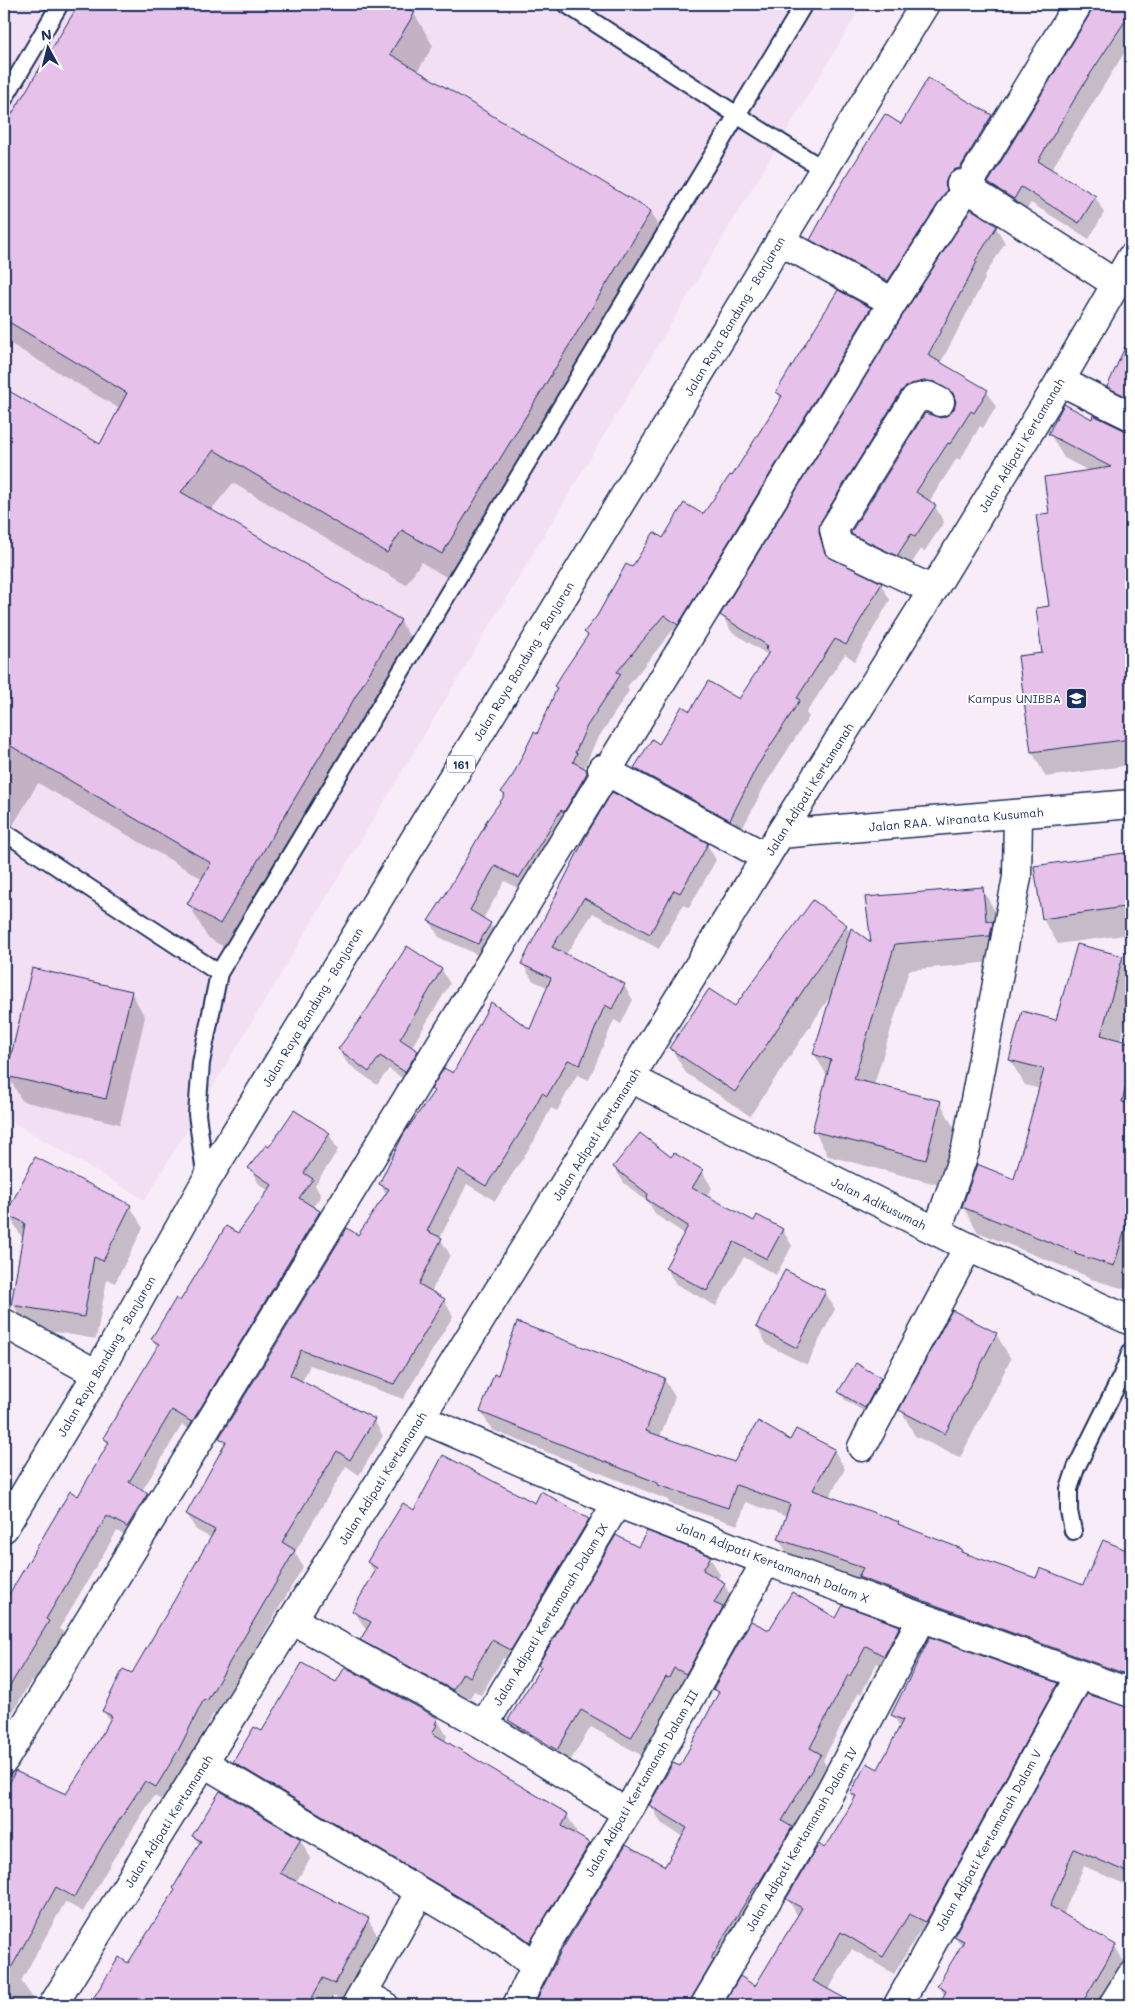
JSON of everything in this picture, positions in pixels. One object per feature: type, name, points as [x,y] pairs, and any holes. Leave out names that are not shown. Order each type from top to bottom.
[{"type":"street","name":"Jalan Raya Bandung - Banjaran","points":[[4,1528],[96,1374],[206,1181],[925,4]]},
{"type":"street","points":[[4,1760],[892,302],[967,186],[1078,4]]},
{"type":"street","points":[[967,186],[961,184],[1116,284]]},
{"type":"street","points":[[780,241],[892,302]]},
{"type":"street","name":"Jalan Adipati Kertamanah","points":[[62,2002],[204,1763],[292,1620],[420,1418],[933,590],[1060,381],[1131,258]]},
{"type":"street","points":[[1060,381],[1131,416]]},
{"type":"street","points":[[933,590],[838,545],[834,529],[915,399],[928,396],[940,402]]},
{"type":"street","points":[[607,772],[602,769],[773,846]]},
{"type":"street","name":"Jalan RAA. Wiranata Kusumah","points":[[773,846],[1018,814],[1131,804]]},
{"type":"street","points":[[937,1231],[966,1148],[972,1119],[1017,877],[1018,814]]},
{"type":"street","name":"Jalan Adikusumah","points":[[630,1078],[968,1247],[1131,1320]]},
{"type":"street","points":[[862,1447],[968,1247]]},
{"type":"street","points":[[4,1323],[96,1374]]},
{"type":"street","name":"Jalan Adipati Kertamanah Dalam X","points":[[420,1418],[617,1503],[922,1618],[1131,1693]]},
{"type":"street","name":"Jalan Adipati Kertamanah Dalam IX","points":[[484,1725],[617,1503]]},
{"type":"street","name":"Jalan Adipati Kertamanah Dalam III","points":[[517,2005],[547,1943],[627,1813],[766,1560]]},
{"type":"street","name":"Jalan Adipati Kertamanah Dalam IV","points":[[705,2005],[820,1811],[922,1618]]},
{"type":"street","points":[[292,1620],[484,1725],[627,1813]]},
{"type":"street","name":"Jalan Adipati Kertamanah Dalam V","points":[[898,2005],[1080,1675]]},
{"type":"street","points":[[204,1763],[501,1940],[536,1966]]},
{"type":"street","points":[[368,2001],[420,1892]]},
{"type":"street","points":[[1113,2005],[1131,1976]]},
{"type":"lane","points":[[4,99],[60,4]]},
{"type":"lane","points":[[566,4],[823,169]]},
{"type":"lane","points":[[206,1181],[197,1114],[201,1063],[219,973],[804,4]]},
{"type":"lane","points":[[4,832],[219,973]]},
{"type":"lane","points":[[1073,1531],[1069,1511],[1069,1489],[1076,1468],[1122,1375],[1131,1352]]},
{"type":"shaded area","points":[[4,4],[863,4],[145,1200],[4,1117]]},
{"type":"building","points":[[79,4],[401,4],[415,12],[390,54],[651,211],[442,554],[402,530],[387,553],[214,450],[181,492],[401,620],[220,924],[187,904],[211,863],[4,742],[4,388],[100,444],[127,393],[4,319],[4,127]]},
{"type":"building","points":[[1094,4],[1131,4],[1131,12],[1083,85],[1038,161],[1096,196],[1079,223],[1021,187],[1014,199],[988,183]]},
{"type":"building","points":[[928,78],[992,115],[960,168],[953,170],[948,176],[945,183],[947,190],[888,281],[810,240],[834,196],[885,114],[901,124]]},
{"type":"building","points":[[971,209],[997,226],[975,261],[977,262],[928,355],[988,390],[974,413],[971,411],[950,444],[948,443],[916,492],[936,505],[915,537],[911,534],[897,556],[851,534],[851,532],[925,413],[941,418],[948,415],[954,409],[956,402],[953,393],[935,382],[924,381],[911,384],[902,390],[821,521],[819,533],[826,555],[882,583],[846,645],[835,639],[797,698],[800,700],[756,768],[730,820],[634,768],[652,739],[659,744],[682,706],[690,711],[708,681],[739,699],[769,652],[765,649],[768,646],[720,615],[906,310]]},
{"type":"building","points":[[838,290],[871,308],[678,625],[664,615],[617,672],[621,674],[587,726],[575,753],[577,753],[573,762],[586,769],[587,773],[564,812],[561,810],[519,878],[495,866],[470,910],[491,923],[478,944],[428,921],[445,895],[485,823],[505,795],[501,792],[513,775],[534,732],[537,734],[557,688],[554,686],[588,635],[584,632],[597,616],[626,564],[632,567],[654,532],[663,538],[684,503],[703,514],[730,475],[732,476],[782,396],[776,392]]},
{"type":"building","points":[[1131,334],[1131,399],[1107,387]]},
{"type":"building","points":[[1064,404],[1092,419],[1093,415],[1131,432],[1131,739],[1031,752],[1018,656],[1042,653],[1036,608],[1049,606],[1036,515],[1049,513],[1044,477],[1111,467],[1048,434]]},
{"type":"building","points":[[612,792],[708,843],[702,855],[680,893],[674,890],[650,934],[584,898],[552,947],[625,984],[612,1009],[605,1005],[580,1065],[568,1060],[547,1096],[542,1093],[525,1125],[486,1186],[458,1169],[427,1231],[442,1238],[419,1284],[445,1299],[394,1384],[301,1350],[290,1375],[375,1419],[350,1460],[337,1451],[282,1542],[295,1550],[207,1701],[204,1699],[179,1749],[156,1787],[145,1781],[103,1845],[74,1897],[56,1887],[4,1981],[4,1796],[15,1771],[66,1794],[84,1766],[112,1716],[102,1711],[123,1669],[132,1673],[215,1530],[186,1514],[226,1442],[219,1438],[347,1228],[358,1235],[389,1189],[379,1184],[403,1135],[434,1091],[431,1089],[444,1068],[453,1073],[491,1002],[530,1029],[551,978],[521,964],[587,834]]},
{"type":"building","points":[[1131,852],[1131,906],[1042,919],[1034,866]]},
{"type":"building","points":[[983,887],[986,920],[993,922],[990,936],[895,944],[854,1079],[941,1101],[926,1160],[812,1131],[831,1060],[813,1054],[851,928],[871,942],[865,897]]},
{"type":"building","points":[[813,900],[847,925],[735,1092],[669,1048],[709,989],[735,1006]]},
{"type":"building","points":[[1077,944],[1123,956],[1101,1035],[1131,1043],[1131,1066],[1122,1102],[1131,1104],[1131,1209],[1114,1266],[1075,1254],[962,1207],[977,1164],[1014,1179],[1044,1069],[1009,1060],[1022,1011],[1056,1020]]},
{"type":"building","points":[[407,946],[442,969],[400,1039],[418,1051],[405,1072],[380,1056],[369,1072],[338,1049],[366,1011]]},
{"type":"building","points":[[32,968],[132,991],[106,1099],[6,1076]]},
{"type":"building","points":[[294,1110],[330,1133],[304,1173],[313,1179],[299,1198],[320,1211],[192,1422],[172,1410],[129,1482],[148,1493],[127,1527],[107,1516],[46,1619],[49,1621],[4,1696],[4,1603],[70,1491],[78,1496],[109,1442],[103,1438],[159,1344],[151,1339],[176,1298],[180,1301],[226,1226],[238,1233],[272,1185],[248,1168],[266,1145],[269,1147]]},
{"type":"building","points":[[640,1133],[671,1157],[674,1153],[703,1170],[692,1188],[754,1221],[757,1215],[783,1229],[767,1259],[734,1242],[707,1291],[665,1268],[688,1226],[646,1199],[648,1194],[613,1167]]},
{"type":"building","points":[[35,1157],[131,1205],[103,1261],[94,1257],[84,1317],[11,1305],[25,1223],[6,1214]]},
{"type":"building","points":[[785,1270],[826,1291],[797,1348],[756,1327]]},
{"type":"building","points":[[952,1310],[997,1333],[945,1434],[899,1410]]},
{"type":"building","points":[[517,1322],[665,1378],[646,1431],[734,1462],[758,1421],[790,1440],[796,1429],[835,1449],[813,1490],[899,1522],[898,1524],[962,1549],[961,1552],[1036,1578],[1040,1568],[1083,1585],[1103,1540],[1131,1552],[1131,1676],[858,1577],[863,1568],[778,1539],[790,1504],[736,1485],[728,1508],[658,1485],[658,1483],[480,1412],[494,1374],[498,1375]]},
{"type":"building","points":[[856,1363],[881,1378],[865,1408],[838,1392]]},
{"type":"building","points":[[443,1455],[535,1503],[541,1491],[589,1519],[511,1650],[492,1640],[470,1677],[463,1673],[453,1690],[360,1640],[371,1622],[352,1611],[377,1568],[367,1562],[403,1503],[414,1510]]},
{"type":"building","points":[[647,1531],[711,1556],[703,1570],[725,1583],[714,1603],[723,1607],[686,1674],[674,1668],[669,1678],[666,1677],[631,1738],[581,1710],[557,1750],[508,1720],[541,1667],[538,1665],[616,1535],[638,1547]]},
{"type":"building","points":[[792,1592],[836,1618],[843,1605],[900,1626],[884,1656],[866,1646],[850,1676],[848,1675],[810,1748],[821,1754],[782,1821],[792,1827],[711,1958],[714,1960],[689,2005],[534,2005],[561,1951],[626,1844],[665,1866],[687,1828],[649,1805],[673,1763],[680,1766],[719,1692],[713,1689],[751,1621],[769,1630]]},
{"type":"building","points":[[930,1637],[1058,1683],[926,1922],[909,1914],[883,1957],[841,1932],[813,1981],[857,2005],[723,2005],[740,1976],[755,1986],[802,1908],[786,1899],[819,1844],[824,1848],[831,1839],[856,1796],[850,1793],[867,1763],[878,1769],[903,1720],[891,1715]]},
{"type":"building","points":[[302,1663],[336,1682],[345,1667],[438,1718],[435,1724],[437,1725],[432,1733],[568,1814],[562,1826],[590,1843],[530,1942],[509,1927],[233,1762],[254,1727],[262,1731]]},
{"type":"building","points":[[1087,1694],[1131,1708],[1131,1874],[1074,1849],[1050,1906],[1116,1945],[1081,2005],[939,2005],[946,1991],[937,1986],[964,1941],[954,1936]]},
{"type":"building","points":[[220,1791],[301,1839],[280,1873],[369,1918],[335,1984],[323,1978],[308,2005],[89,2005],[119,1957],[128,1963],[175,1890],[173,1888],[201,1841],[192,1836]]},
{"type":"place","name":"Kampus UNIBBA","points":[[1077,698]]}]
